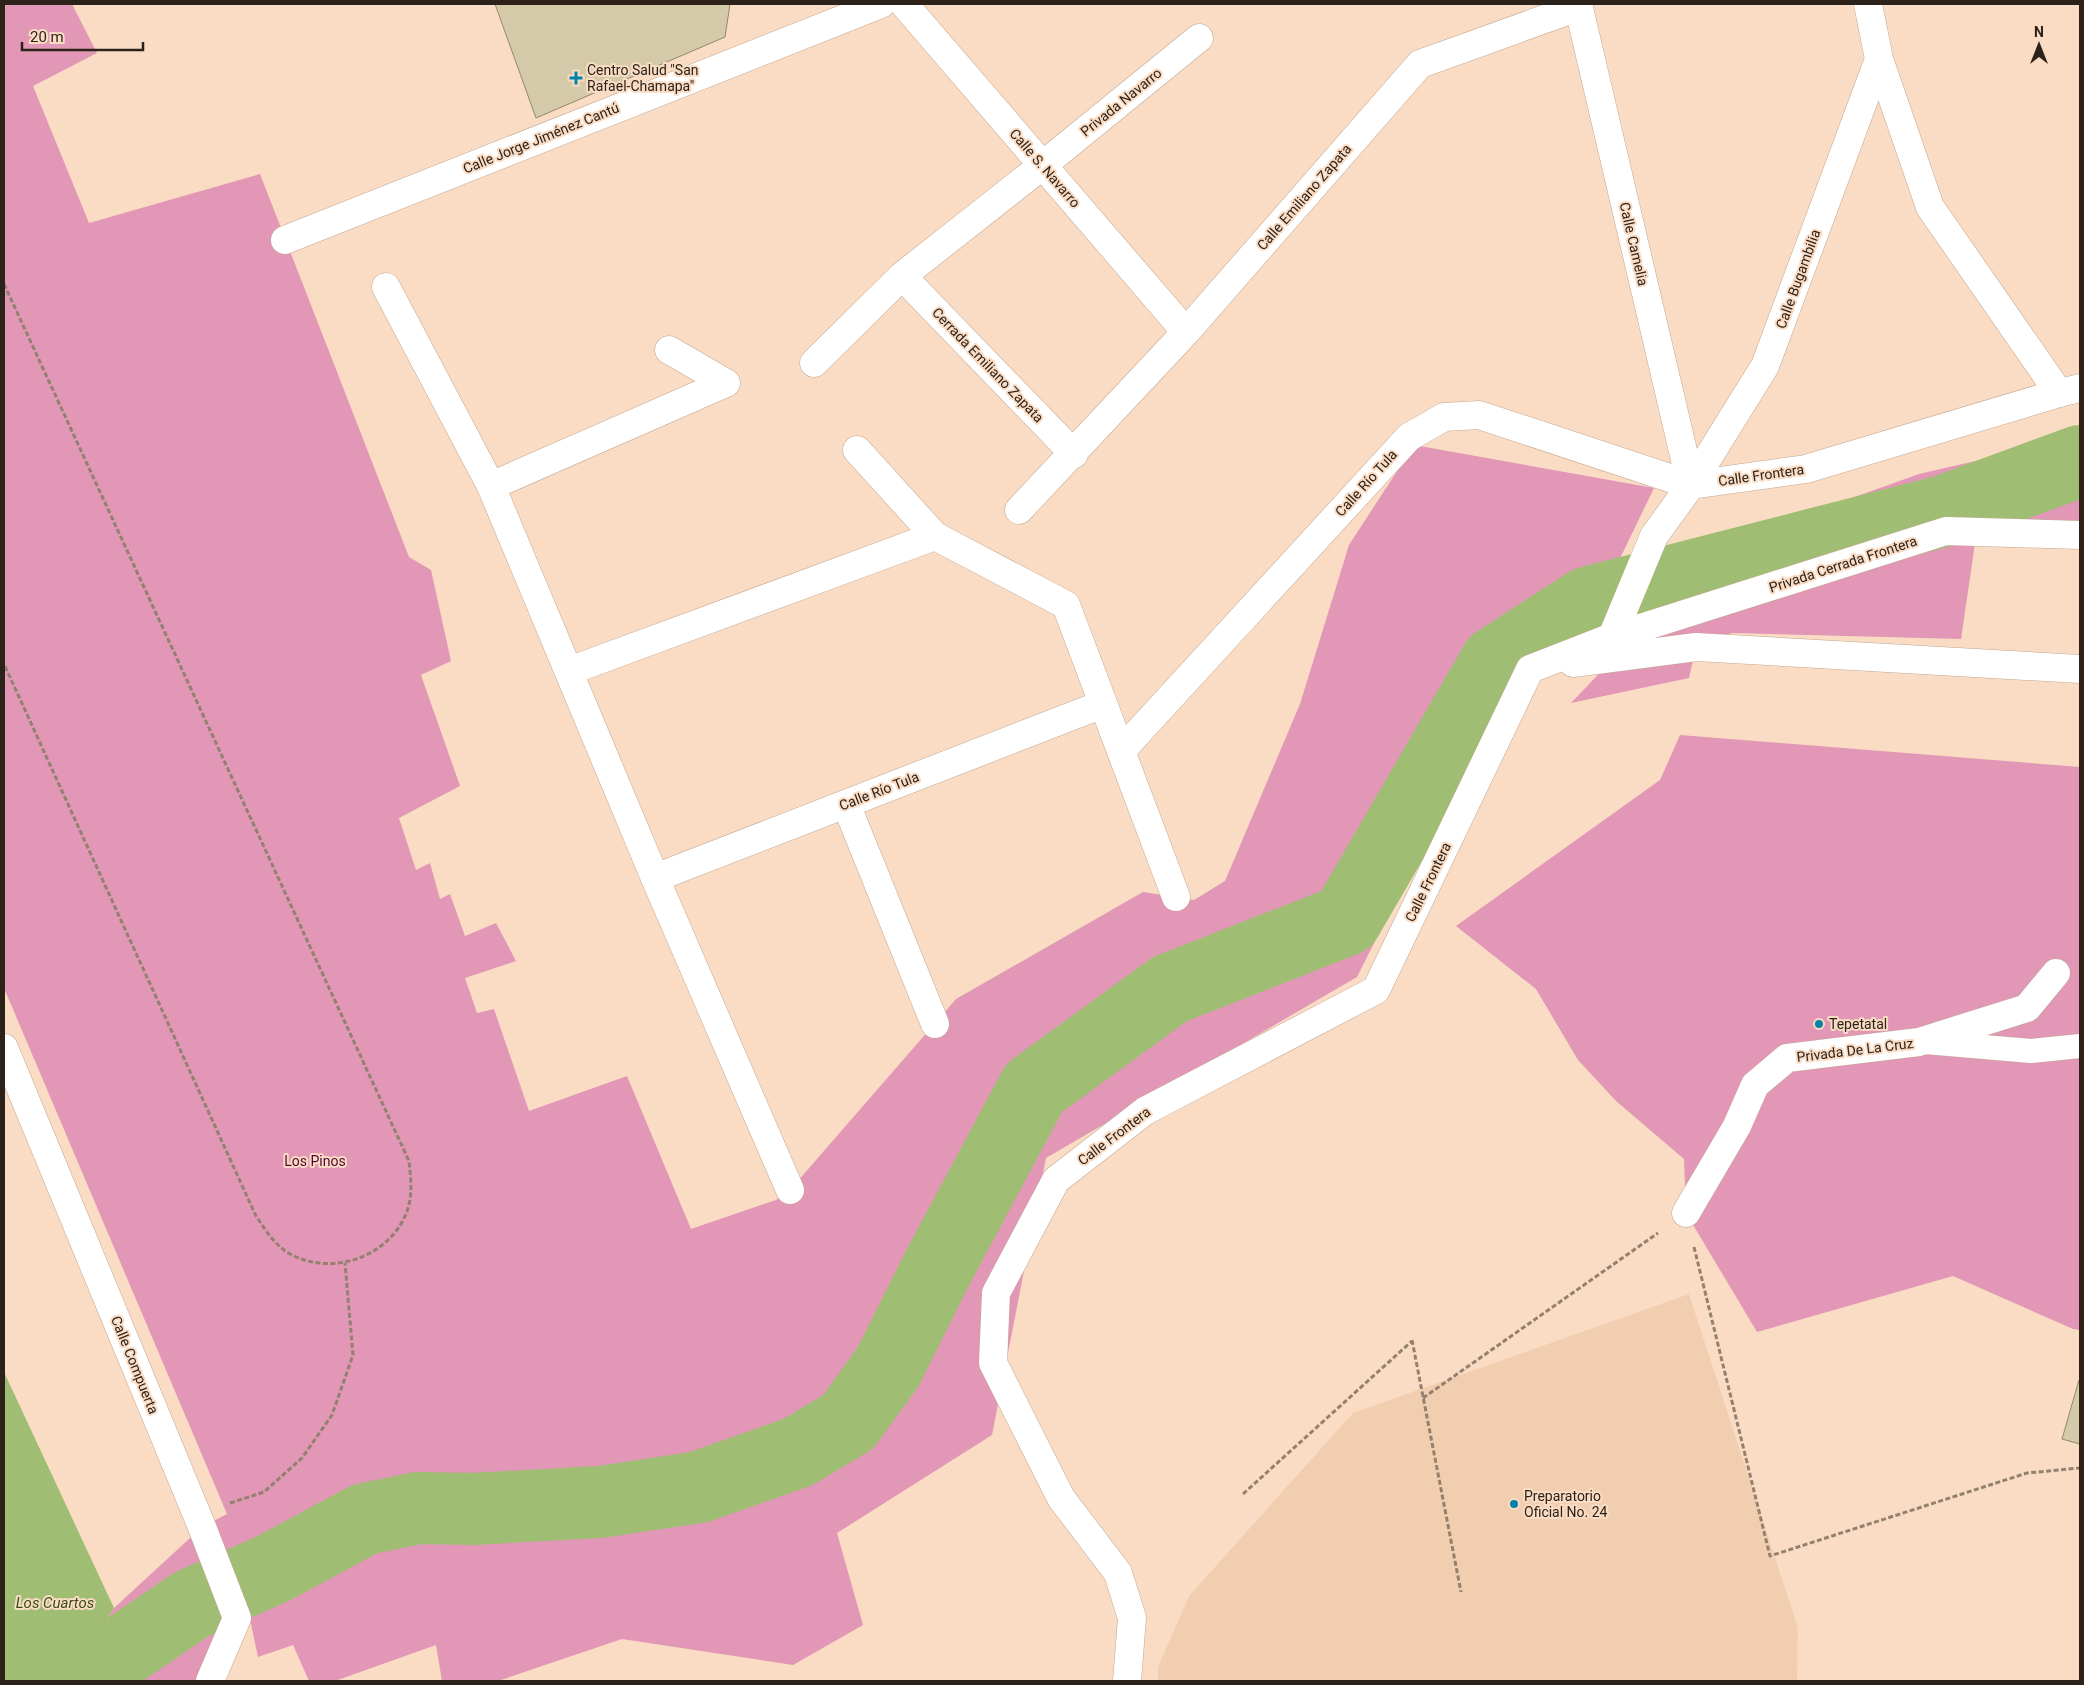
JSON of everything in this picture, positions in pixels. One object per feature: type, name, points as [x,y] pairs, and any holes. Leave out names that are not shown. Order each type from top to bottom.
[{"type":"street","name":"Calle Jorge Jiménez Cantú","points":[[284,240],[881,4]]},
{"type":"street","name":"Calle S. Navarro","points":[[904,4],[1186,332]]},
{"type":"street","points":[[1868,4],[1879,59],[1930,207],[2070,390]]},
{"type":"street","name":"Calle Emiliano Zapata","points":[[1019,510],[1074,454],[1186,332],[1420,64],[1578,5]]},
{"type":"street","name":"Calle Camelia","points":[[1578,5],[1691,485]]},
{"type":"street","name":"Privada Navarro","points":[[1043,165],[1199,38]]},
{"type":"street","name":"Calle Bugambilia","points":[[1691,485],[1766,366],[1879,59]]},
{"type":"street","points":[[814,363],[902,276],[1043,165]]},
{"type":"street","name":"Cerrada Emiliano Zapata","points":[[902,276],[1074,454]]},
{"type":"street","points":[[386,287],[491,486],[655,878],[790,1190]]},
{"type":"street","points":[[491,486],[726,383],[669,350]]},
{"type":"street","name":"Calle Frontera","points":[[1691,485],[1806,469],[2070,390]]},
{"type":"street","name":"Calle Río Tula","points":[[1122,750],[1409,437],[1444,417],[1479,415],[1691,485]]},
{"type":"street","points":[[857,450],[935,536],[1066,605],[1176,897]]},
{"type":"street","points":[[1530,669],[1612,637],[1654,536],[1691,485]]},
{"type":"street","name":"Privada Cerrada Frontera","points":[[1612,637],[1946,531],[2080,535]]},
{"type":"street","points":[[569,671],[935,536]]},
{"type":"street","points":[[1530,669],[1696,647],[2080,669]]},
{"type":"street","name":"Calle Frontera","points":[[1127,1681],[1132,1618],[1118,1573],[1061,1498],[993,1363],[996,1292],[1056,1180],[1145,1111],[1376,990],[1530,669]]},
{"type":"street","name":"Calle Río Tula","points":[[655,878],[1103,704]]},
{"type":"street","points":[[846,804],[935,1024]]},
{"type":"street","points":[[1919,1042],[2027,1008],[2056,973]]},
{"type":"street","name":"Privada De La Cruz","points":[[1686,1213],[1737,1126],[1755,1085],[1787,1058],[1919,1042]]},
{"type":"street","name":"Calle Compuerta","points":[[4,1048],[202,1527],[237,1618],[210,1681]]},
{"type":"lane","name":"Privada De La Cruz","points":[[1919,1042],[2031,1051],[2080,1046]]},
{"type":"path","points":[[4,284],[409,1161],[412,1188],[406,1214],[392,1237],[370,1254],[345,1263],[318,1263],[292,1255],[271,1238],[256,1216],[4,664]]},
{"type":"path","points":[[1423,1398],[1686,1213],[1770,1556],[2027,1473],[2080,1468]]},
{"type":"path","points":[[202,1527],[223,1505],[264,1492],[302,1458],[332,1415],[353,1355],[345,1263]]},
{"type":"path","points":[[1243,1494],[1412,1340],[1461,1592]]},
{"type":"shaded area","name":"Preparatorio Oficial No. 24","points":[[1689,1294],[1798,1628],[1797,1681],[1158,1681],[1158,1667],[1189,1596],[1353,1413]]},
{"type":"green space","name":"Los Pinos","points":[[4,4],[72,4],[97,53],[33,86],[89,223],[260,174],[409,557],[431,570],[451,661],[421,675],[460,786],[399,818],[416,870],[430,863],[440,899],[450,894],[465,936],[496,923],[516,961],[465,978],[477,1013],[494,1009],[529,1111],[627,1076],[691,1229],[776,1200],[790,1190],[956,999],[1143,892],[1194,900],[1225,881],[1300,704],[1349,545],[1414,445],[1654,488],[1612,575],[1662,566],[1919,474],[2080,437],[2080,521],[1978,523],[1961,639],[1732,633],[1696,647],[1689,678],[1571,703],[1631,640],[1586,635],[1504,685],[1357,977],[1046,1158],[992,1435],[837,1533],[863,1625],[793,1665],[622,1639],[498,1681],[442,1681],[436,1645],[335,1681],[309,1681],[293,1645],[258,1657],[248,1610],[200,1681],[64,1681],[114,1608],[202,1527],[227,1514],[4,988]]},
{"type":"green space","name":"Tepetatal","points":[[1680,735],[2080,767],[2080,1330],[2073,1329],[1953,1276],[1757,1332],[1686,1213],[1684,1159],[1616,1101],[1578,1060],[1536,989],[1456,926],[1660,780]]},
{"type":"water","name":"Los Cuartos","points":[[4,1372],[114,1608],[64,1681],[4,1681]]},
{"type":"building","name":"Centro Salud \"San Rafael-Chamapa\"","points":[[495,4],[730,4],[725,37],[536,118]]},
{"type":"building","points":[[2080,1381],[2080,1444],[2062,1439]]},
{"type":"waterway","points":[[97,1681],[108,1661],[192,1604],[272,1569],[365,1519],[418,1508],[472,1509],[600,1502],[699,1487],[798,1452],[848,1422],[888,1367],[937,1269],[1034,1088],[1170,989],[1346,920],[1496,662],[1589,602],[1944,511],[2080,461]]},
{"type":"place","name":"Centro Salud \"San Rafael-Chamapa\"","points":[[576,78]]},
{"type":"place","name":"Tepetatal","points":[[1819,1024]]},
{"type":"place","name":"Preparatorio Oficial No. 24","points":[[1514,1504]]}]
